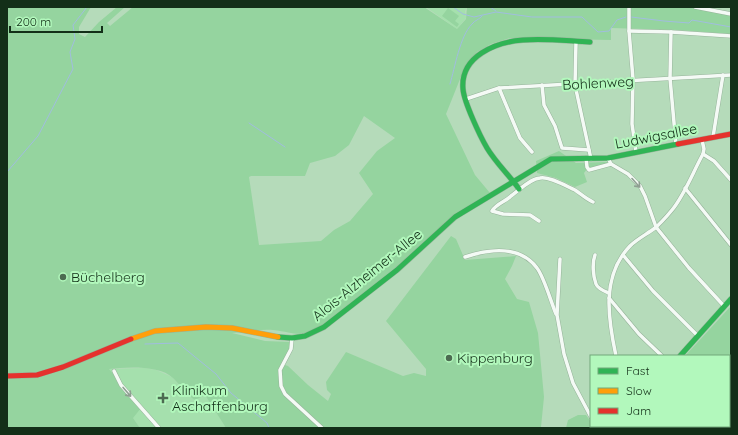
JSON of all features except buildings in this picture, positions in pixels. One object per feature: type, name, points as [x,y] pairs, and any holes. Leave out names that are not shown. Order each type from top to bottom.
[{"type":"street","points":[[629,7],[629,31],[633,81],[632,124],[636,152]]},
{"type":"street","points":[[695,7],[731,14]]},
{"type":"street","points":[[720,7],[722,12]]},
{"type":"street","points":[[629,31],[731,36]]},
{"type":"street","points":[[671,32],[670,78],[676,145]]},
{"type":"street","points":[[519,189],[491,155],[475,122],[463,87],[465,73],[475,57],[491,46],[512,40],[590,42]]},
{"type":"street","points":[[576,42],[575,85],[589,150],[588,158]]},
{"type":"street","points":[[713,138],[723,75]]},
{"type":"street","name":"Bohlenweg","points":[[466,99],[499,88],[575,85],[731,75]]},
{"type":"street","points":[[542,86],[544,104],[555,126],[562,148],[589,150]]},
{"type":"street","points":[[499,88],[520,138],[532,152]]},
{"type":"street","name":"Ludwigsallee","points":[[513,181],[551,159],[608,158],[731,134]]},
{"type":"street","points":[[616,355],[611,333],[609,295],[614,269],[631,245],[656,227],[673,209],[703,154],[704,150],[702,140]]},
{"type":"street","points":[[703,154],[714,161],[731,180]]},
{"type":"street","name":"Ludwigsallee","points":[[588,158],[587,167],[589,170],[611,164]]},
{"type":"street","points":[[608,158],[611,164],[628,174],[640,186],[656,227],[689,268],[724,306]]},
{"type":"street","points":[[539,221],[530,215],[503,214],[492,211],[495,206],[510,198],[519,189],[541,177],[555,181],[576,191],[593,202]]},
{"type":"street","name":"Alois-Alzheimer-Allee","points":[[7,376],[37,375],[63,367],[154,331],[194,328],[232,328],[267,336],[292,338],[305,336],[324,327],[397,270],[455,217],[513,181]]},
{"type":"street","points":[[685,188],[731,245]]},
{"type":"street","points":[[466,257],[480,252],[503,250],[514,252],[529,260],[538,269],[557,315],[564,354],[573,383],[590,415]]},
{"type":"street","points":[[595,255],[594,271],[596,285],[609,295],[639,334],[661,355]]},
{"type":"street","points":[[623,255],[653,291],[698,336]]},
{"type":"street","points":[[557,315],[560,260]]},
{"type":"street","points":[[681,355],[731,299]]},
{"type":"street","points":[[292,338],[291,349],[280,370],[282,390],[322,428]]},
{"type":"street","points":[[114,371],[121,385],[159,428]]},
{"type":"shaded area","points":[[7,7],[91,7],[79,27],[79,34],[85,37],[99,22],[117,7],[125,7],[107,23],[110,26],[133,7],[424,7],[457,29],[466,19],[467,7],[692,8],[731,16],[731,34],[678,30],[611,28],[611,40],[510,38],[491,44],[477,52],[464,69],[446,114],[475,175],[490,193],[453,215],[395,268],[316,329],[299,334],[273,330],[232,333],[265,341],[290,342],[290,348],[279,371],[285,365],[288,366],[328,401],[331,394],[327,390],[326,382],[346,352],[403,376],[414,373],[426,376],[426,369],[386,321],[451,236],[456,239],[465,260],[516,256],[505,279],[517,299],[529,302],[538,333],[544,397],[541,427],[543,428],[226,428],[205,395],[195,400],[186,393],[173,378],[160,371],[142,368],[124,368],[109,369],[141,408],[133,418],[140,428],[7,428]],"holes":[[[364,116],[395,138],[377,151],[359,173],[373,194],[350,221],[334,230],[321,241],[259,245],[249,177],[305,176],[310,163],[335,156],[349,145]]]},
{"type":"shaded area","points":[[426,7],[467,7],[465,11],[466,18],[457,29]]},
{"type":"shaded area","points":[[448,8],[459,16],[455,21],[459,24],[457,27],[442,16]]},
{"type":"shaded area","points":[[559,151],[576,163],[607,162],[607,165],[587,169],[584,173],[587,182],[575,187],[556,178],[537,173],[536,161]]},
{"type":"shaded area","points":[[731,306],[731,428],[647,428],[730,427],[730,355],[686,355]]},
{"type":"shaded area","name":"Klinikum Aschaffenburg","points":[[144,368],[156,370],[172,377],[188,395],[205,395],[226,428],[140,428],[133,418],[109,369]]},
{"type":"shaded area","points":[[578,415],[586,415],[590,421],[590,427],[595,428],[566,428],[568,420]]},
{"type":"waterway","points":[[7,172],[38,136],[73,69],[70,52],[75,39],[73,25],[87,7]]},
{"type":"waterway","points":[[453,7],[463,14],[474,17],[496,12],[532,17],[582,17],[598,32],[609,31],[617,20],[626,17]]},
{"type":"waterway","points":[[490,7],[496,11]]},
{"type":"waterway","points":[[450,84],[458,52],[464,36],[473,23],[482,16]]},
{"type":"waterway","points":[[631,17],[689,23],[692,20],[731,27]]},
{"type":"waterway","points":[[249,123],[285,147]]},
{"type":"waterway","points":[[145,344],[178,343],[216,374],[231,393],[267,423],[269,428]]},
{"type":"traffic: fast","points":[[519,189],[498,164],[484,143],[473,119],[466,102],[463,89],[467,68],[482,53],[491,48],[513,41],[540,39],[590,42]]},
{"type":"traffic: fast","points":[[278,337],[292,338],[305,336],[324,327],[397,270],[455,217],[551,159],[608,158],[678,144]]},
{"type":"traffic: fast","points":[[681,355],[731,299]]},
{"type":"traffic: slow","points":[[131,339],[155,331],[206,327],[232,328],[278,337]]},
{"type":"traffic: jam","points":[[678,144],[731,134]]},
{"type":"traffic: jam","points":[[7,376],[37,375],[63,367],[131,339]]},
{"type":"place","name":"Büchelberg","points":[[63,277]]},
{"type":"place","name":"Kippenburg","points":[[449,358]]},
{"type":"place","name":"Klinikum Aschaffenburg","points":[[163,398]]}]
